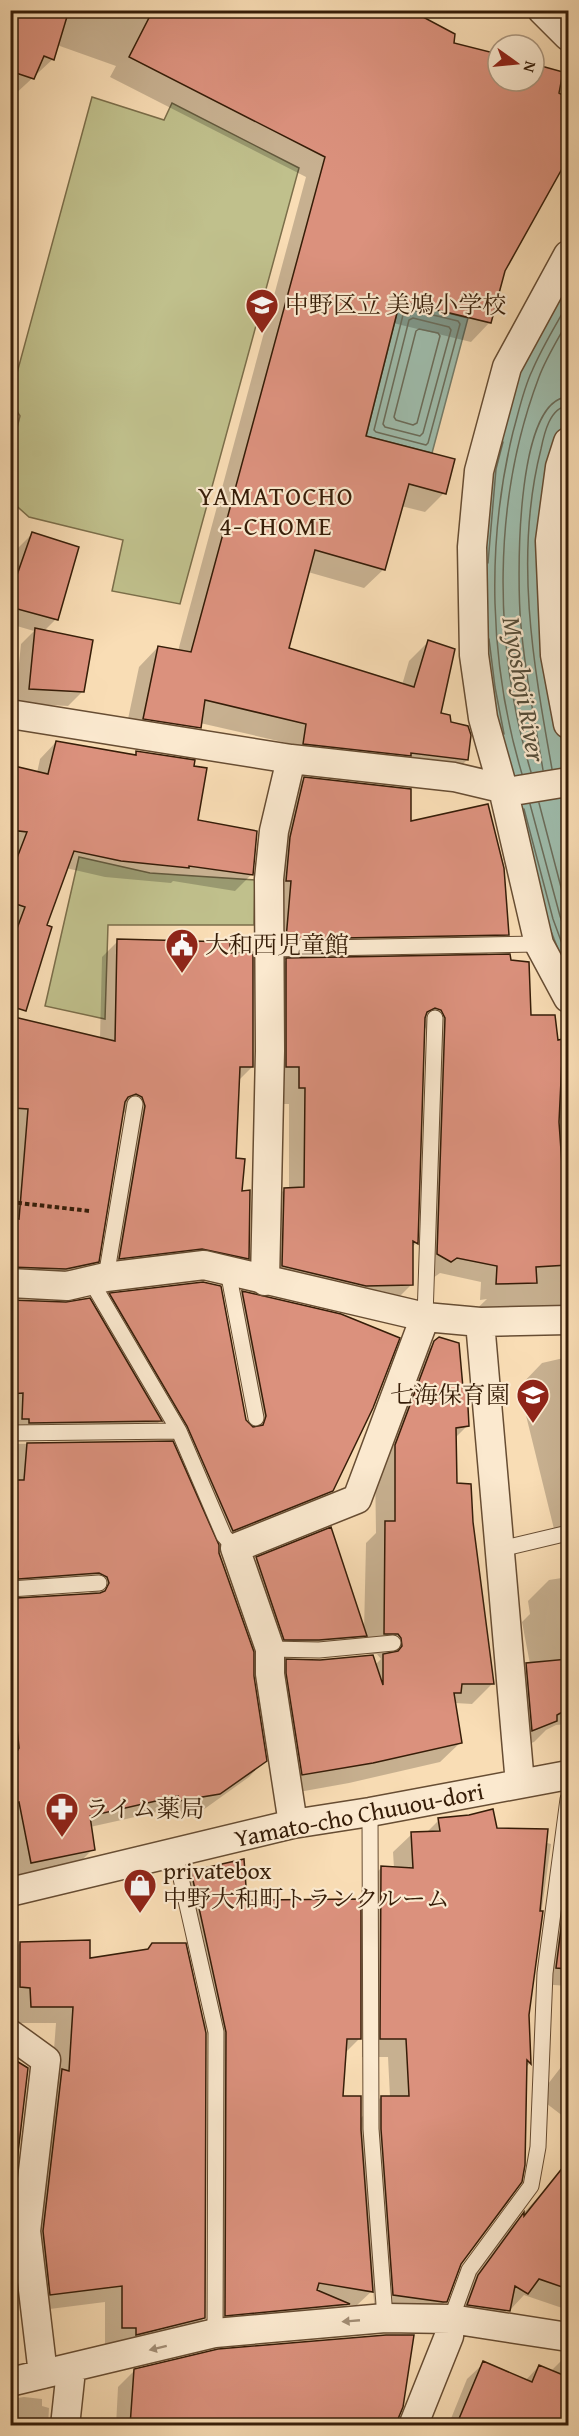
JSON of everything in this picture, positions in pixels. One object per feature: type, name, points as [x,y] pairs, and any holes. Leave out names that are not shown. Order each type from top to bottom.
[{"type":"street","points":[[542,10],[568,36]]},
{"type":"street","points":[[568,255],[507,367],[479,471],[472,547],[474,655],[483,718],[508,790],[523,878],[539,944],[568,998]]},
{"type":"street","points":[[568,442],[560,467],[550,541],[555,655],[568,724]]},
{"type":"street","points":[[10,714],[291,759],[454,777],[508,790],[568,782]]},
{"type":"street","points":[[265,1281],[270,1051],[269,879],[274,831],[291,759]]},
{"type":"street","points":[[10,1283],[67,1286],[98,1279],[204,1265],[425,1317],[480,1322],[568,1320]]},
{"type":"street","points":[[293,1824],[270,1674],[270,1649],[235,1548],[357,1499],[425,1317]]},
{"type":"street","points":[[480,1322],[520,1784]]},
{"type":"street","name":"Yamato-cho Chuuou-dori","points":[[10,1892],[293,1824],[568,1775]]},
{"type":"street","points":[[10,2034],[46,2060],[26,2231],[43,2374]]},
{"type":"street","points":[[10,2382],[71,2370],[215,2333],[385,2318],[451,2319],[568,2337]]},
{"type":"street","points":[[413,2426],[449,2336],[451,2319]]},
{"type":"street","points":[[65,2426],[71,2370]]},
{"type":"lane","points":[[268,949],[539,944]]},
{"type":"lane","points":[[425,1317],[435,1018]]},
{"type":"lane","points":[[135,1104],[115,1214],[98,1279],[179,1431],[224,1536],[235,1548]]},
{"type":"lane","points":[[228,1271],[256,1418]]},
{"type":"lane","points":[[10,1433],[179,1431]]},
{"type":"lane","points":[[501,1549],[568,1533]]},
{"type":"lane","points":[[10,1589],[99,1582]]},
{"type":"lane","points":[[270,1649],[319,1650],[393,1643]]},
{"type":"lane","points":[[451,2319],[469,2270],[531,2186],[538,2147],[545,1972],[568,1799]]},
{"type":"lane","points":[[370,1812],[371,2129],[385,2318]]},
{"type":"lane","points":[[175,1852],[216,2031],[215,2333]]},
{"type":"path","points":[[10,1202],[115,1214]]},
{"type":"green space","points":[[92,97],[164,120],[172,103],[299,168],[180,604],[112,591],[123,540],[29,517],[11,501],[11,452],[20,416],[11,402],[11,395]]},
{"type":"green space","points":[[79,857],[150,873],[255,880],[254,925],[108,925],[105,1019],[45,1006]]},
{"type":"water","name":"Myoshoji River","points":[[568,275],[568,414],[556,443],[547,656],[568,777],[568,974],[547,921],[501,751],[482,623],[490,468],[519,366]]},
{"type":"water","points":[[400,301],[468,318],[432,453],[366,436]]},
{"type":"building","points":[[10,10],[69,10],[54,60],[44,56],[34,79],[10,71]]},
{"type":"building","points":[[153,10],[410,10],[455,34],[454,43],[486,51],[486,93],[546,93],[546,67],[563,72],[559,93],[568,98],[568,158],[505,271],[491,323],[400,301],[366,436],[455,459],[446,494],[409,484],[385,570],[315,550],[289,648],[414,687],[428,640],[455,649],[441,713],[450,715],[451,722],[468,726],[471,735],[468,760],[303,744],[306,724],[205,700],[201,728],[143,719],[158,646],[191,652],[325,157],[129,57]]},
{"type":"building","points":[[32,532],[79,547],[58,620],[10,607],[10,595]]},
{"type":"building","points":[[35,628],[93,640],[84,692],[29,689]]},
{"type":"building","points":[[56,741],[136,755],[136,751],[195,760],[194,766],[207,768],[198,820],[257,831],[253,875],[189,866],[189,868],[121,861],[74,851],[47,925],[52,927],[26,1011],[10,1006],[10,970],[17,945],[12,942],[25,907],[10,902],[10,876],[27,832],[10,830],[10,765],[48,774]]},
{"type":"building","points":[[304,777],[411,789],[411,821],[488,804],[504,868],[509,935],[286,939],[291,881],[286,881],[290,837]]},
{"type":"building","points":[[117,939],[230,942],[230,953],[253,952],[253,1067],[240,1067],[236,1158],[245,1159],[242,1191],[250,1190],[249,1259],[202,1249],[119,1259],[145,1106],[142,1097],[136,1094],[128,1097],[125,1102],[99,1262],[66,1269],[10,1267],[10,1217],[19,1219],[28,1109],[13,1108],[13,1103],[10,1103],[10,1016],[115,1041]]},
{"type":"building","points":[[510,954],[511,960],[529,962],[531,1015],[555,1015],[558,1040],[563,1039],[559,1122],[563,1179],[568,1178],[568,1265],[536,1267],[537,1283],[496,1284],[497,1266],[457,1258],[451,1262],[437,1254],[445,1018],[441,1010],[435,1008],[427,1012],[425,1018],[418,1244],[413,1241],[413,1285],[366,1286],[282,1266],[284,1188],[304,1187],[305,1088],[299,1088],[299,1067],[286,1067],[286,958]]},
{"type":"building","points":[[203,1282],[221,1286],[246,1420],[253,1427],[263,1425],[266,1416],[242,1291],[341,1314],[400,1338],[373,1408],[333,1491],[233,1531],[187,1426],[109,1293]]},
{"type":"building","points":[[90,1298],[162,1421],[29,1423],[29,1419],[22,1419],[23,1393],[10,1394],[10,1300],[66,1302]]},
{"type":"building","points":[[439,1337],[459,1343],[463,1388],[467,1388],[469,1426],[456,1428],[457,1483],[471,1484],[473,1522],[494,1684],[462,1684],[461,1693],[454,1693],[462,1743],[373,1763],[302,1775],[286,1673],[286,1659],[320,1660],[373,1655],[383,1685],[383,1654],[398,1651],[402,1646],[398,1634],[384,1634],[385,1521],[395,1521],[395,1445],[434,1341]]},
{"type":"building","points":[[173,1441],[219,1545],[219,1553],[254,1652],[254,1676],[267,1761],[220,1794],[178,1801],[178,1796],[90,1816],[95,1850],[31,1863],[19,1802],[14,1804],[10,1779],[10,1763],[19,1748],[12,1677],[15,1677],[17,1598],[100,1593],[105,1591],[109,1583],[107,1577],[99,1573],[18,1579],[18,1571],[10,1572],[10,1480],[24,1480],[27,1443]]},
{"type":"building","points":[[331,1527],[367,1636],[284,1640],[256,1557]]},
{"type":"building","points":[[568,1659],[568,1709],[557,1715],[557,1721],[532,1731],[526,1663]]},
{"type":"building","points":[[493,1809],[497,1828],[548,1829],[540,1911],[543,1911],[529,2015],[531,2064],[527,2060],[525,2165],[522,2182],[461,2264],[447,2302],[393,2295],[381,2129],[381,2096],[409,2096],[406,2039],[380,2039],[381,1866],[413,1868],[411,1832],[440,1831],[438,1818],[469,1815]]},
{"type":"building","points":[[244,1859],[247,1900],[361,1899],[361,2039],[347,2039],[343,2096],[361,2096],[361,2130],[373,2292],[319,2283],[317,2290],[350,2304],[225,2316],[226,2032],[191,1871]]},
{"type":"building","points":[[563,1913],[568,1914],[568,1969],[556,1968]]},
{"type":"building","points":[[90,1940],[90,1958],[148,1949],[152,1943],[186,1943],[206,2033],[205,2318],[136,2335],[136,2328],[122,2328],[122,2286],[50,2295],[43,2231],[62,2069],[69,2071],[73,2007],[31,2007],[30,1988],[20,1987],[20,1942]]},
{"type":"building","points":[[10,2057],[28,2068],[10,2221]]},
{"type":"building","points":[[568,2161],[568,2289],[539,2279],[528,2294],[515,2286],[510,2311],[467,2305],[478,2275],[524,2212],[524,2216]]},
{"type":"building","points":[[10,2240],[17,2299],[10,2300]]},
{"type":"building","points":[[386,2335],[414,2335],[403,2407],[395,2426],[130,2426],[134,2369],[218,2349]]},
{"type":"building","points":[[483,2361],[532,2382],[539,2365],[568,2377],[568,2426],[456,2426]]},
{"type":"place","name":"中野区立 美鳩小学校","points":[[262,334]]},
{"type":"place","name":"大和西児童館","points":[[182,974]]},
{"type":"place","name":"七海保育園","points":[[533,1424]]},
{"type":"place","name":"ライム薬局","points":[[62,1838]]},
{"type":"place","name":"privatebox 中野大和町トランクルーム","points":[[140,1914]]},
{"type":"district","name":"YAMATOCHO 4-CHOME","points":[[276,511]]}]
